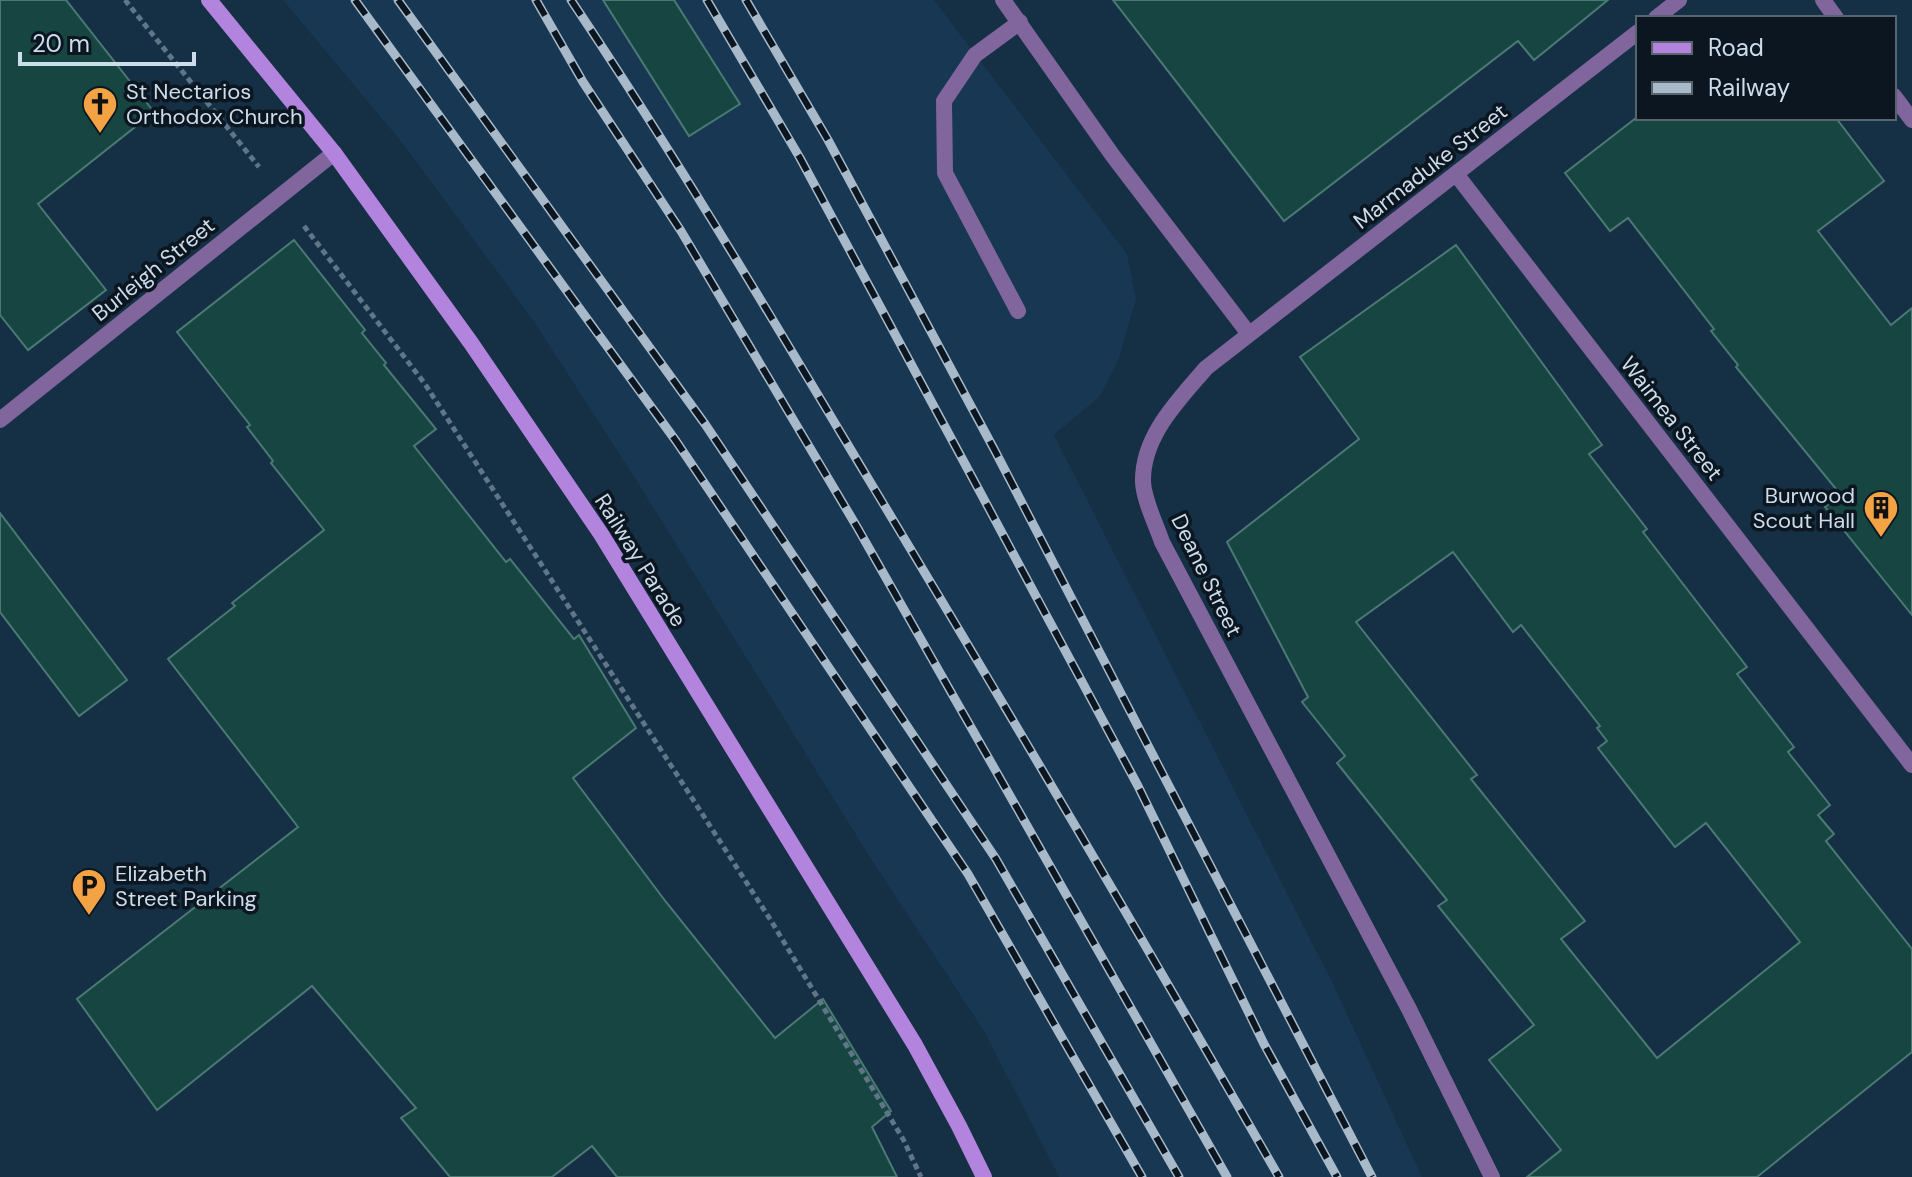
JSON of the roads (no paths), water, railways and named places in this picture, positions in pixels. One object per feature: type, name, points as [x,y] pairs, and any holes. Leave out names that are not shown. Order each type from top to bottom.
[{"type":"main road","name":"Railway Parade","points":[[209,0],[334,153],[471,343],[601,534],[915,1045],[984,1177]]},
{"type":"street","points":[[1003,0],[1113,156],[1249,334]]},
{"type":"street","points":[[1659,16],[1679,0]]},
{"type":"street","points":[[1018,311],[945,173],[944,101],[975,55],[1020,22]]},
{"type":"street","name":"Marmaduke Street","points":[[1249,334],[1636,34]]},
{"type":"street","points":[[1896,99],[1912,120]]},
{"type":"street","name":"Burleigh Street","points":[[0,420],[334,153]]},
{"type":"street","name":"Waimea Street","points":[[1456,174],[1912,765]]},
{"type":"street","name":"Deane Street","points":[[1249,334],[1206,368],[1172,407],[1147,448],[1143,484],[1162,542],[1409,1009],[1492,1177]]},
{"type":"railway","points":[[355,0],[676,441],[968,874],[1142,1177]]},
{"type":"railway","points":[[398,0],[705,424],[996,859],[1179,1177]]},
{"type":"railway","points":[[536,0],[583,82],[681,231],[857,527],[1227,1177]]},
{"type":"railway","points":[[571,0],[685,176],[971,649],[1279,1177]]},
{"type":"railway","points":[[707,0],[800,158],[1138,786],[1264,1044],[1337,1177]]},
{"type":"railway","points":[[746,0],[828,140],[994,449],[1372,1177]]},
{"type":"place","name":"St Nectarios Orthodox Church","points":[[100,135]]},
{"type":"place","name":"Burwood Scout Hall","points":[[1881,539]]},
{"type":"place","name":"Elizabeth Street Parking","points":[[89,917]]}]
